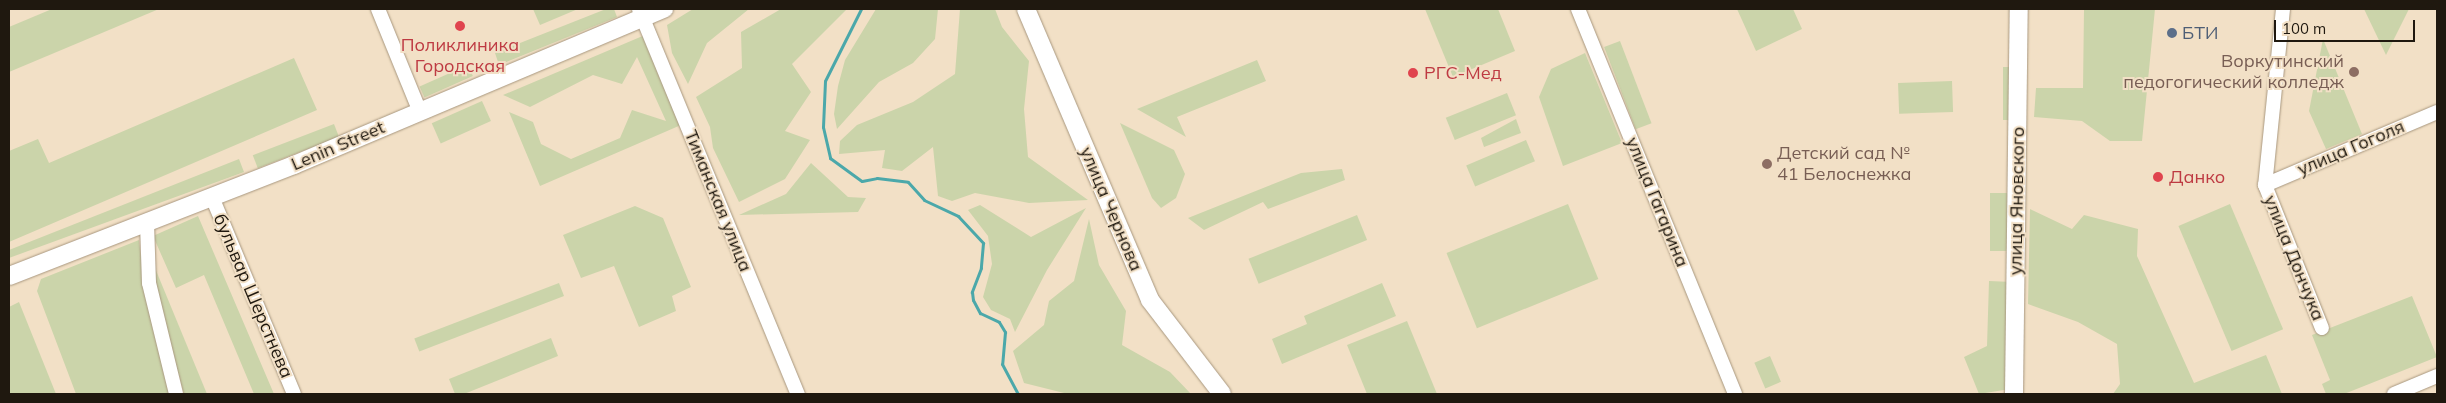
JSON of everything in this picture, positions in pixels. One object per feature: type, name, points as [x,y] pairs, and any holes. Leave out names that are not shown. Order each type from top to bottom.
[{"type":"main road","name":"Lenin Street","points":[[9,276],[212,197],[420,112],[641,13],[664,9]]},
{"type":"main road","name":"улица Чернова","points":[[1026,9],[1150,300],[1222,394]]},
{"type":"main road","name":"улица Яновского","points":[[2014,394],[2019,9]]},
{"type":"street","points":[[378,9],[420,112]]},
{"type":"street","name":"улица Гагарина","points":[[1578,9],[1735,394]]},
{"type":"street","name":"улица Дончука","points":[[2283,9],[2265,185],[2322,328]]},
{"type":"street","name":"Тиманская улица","points":[[641,13],[798,394]]},
{"type":"street","name":"улица Гоголя","points":[[2265,185],[2437,112]]},
{"type":"street","name":"бульвар Шерстнева","points":[[212,197],[294,394]]},
{"type":"street","points":[[147,222],[148,283],[176,394]]},
{"type":"street","points":[[2394,394],[2437,376]]},
{"type":"green space","points":[[52,9],[159,9],[9,72],[9,27]]},
{"type":"green space","points":[[533,9],[578,9],[540,25]]},
{"type":"green space","points":[[606,9],[614,9],[617,17],[499,65],[495,53]]},
{"type":"green space","points":[[693,9],[749,9],[707,43],[688,84],[672,53],[667,25]]},
{"type":"green space","points":[[781,9],[847,9],[792,64],[811,92],[785,131],[810,140],[785,179],[739,202],[713,148],[710,127],[696,97],[742,68],[741,32]]},
{"type":"green space","points":[[876,9],[938,9],[935,39],[913,63],[879,82],[837,129],[834,114],[838,86],[845,60]]},
{"type":"green space","points":[[960,9],[995,9],[1002,27],[1029,61],[1024,109],[1028,157],[1088,200],[1029,203],[975,193],[952,201],[938,196],[933,147],[902,171],[882,168],[885,150],[839,154],[840,141],[857,125],[913,102],[955,74]]},
{"type":"green space","points":[[1425,9],[1498,9],[1515,51],[1453,77]]},
{"type":"green space","points":[[1737,9],[1793,9],[1802,29],[1756,51]]},
{"type":"green space","points":[[2084,9],[2155,9],[2142,141],[2110,141],[2082,121],[2034,117],[2036,88],[2083,88]]},
{"type":"green space","points":[[2364,9],[2409,9],[2386,55]]},
{"type":"green space","points":[[645,35],[681,125],[540,186],[509,112],[533,122],[541,144],[571,159],[620,138],[632,110],[666,121],[637,57],[622,84],[593,75],[530,107],[503,95]]},
{"type":"green space","points":[[2323,39],[2362,134],[2326,149],[2309,111]]},
{"type":"green space","points":[[1620,41],[1652,123],[1636,129],[1604,47]]},
{"type":"green space","points":[[1585,53],[1622,143],[1563,166],[1539,97],[1551,69]]},
{"type":"green space","points":[[294,58],[317,110],[9,242],[9,151],[38,139],[49,163]]},
{"type":"green space","points":[[1257,60],[1266,81],[1177,117],[1186,137],[1137,109]]},
{"type":"green space","points":[[468,65],[473,76],[424,98],[420,87]]},
{"type":"green space","points":[[2003,67],[2012,67],[2012,120],[2003,120]]},
{"type":"green space","points":[[1952,81],[1953,112],[1899,114],[1898,83]]},
{"type":"green space","points":[[1507,93],[1516,115],[1455,140],[1446,118]]},
{"type":"green space","points":[[482,101],[491,121],[441,143],[432,123]]},
{"type":"green space","points":[[1516,119],[1521,133],[1484,147],[1481,138]]},
{"type":"green space","points":[[1120,123],[1174,150],[1185,174],[1176,198],[1161,208],[1152,198]]},
{"type":"green space","points":[[334,124],[339,137],[258,168],[253,155]]},
{"type":"green space","points":[[1526,140],[1535,161],[1475,187],[1466,165]]},
{"type":"green space","points":[[239,159],[244,172],[9,258],[9,250]]},
{"type":"green space","points":[[811,163],[848,197],[866,198],[858,212],[739,215],[786,194]]},
{"type":"green space","points":[[1342,169],[1345,180],[1268,209],[1263,202],[1204,230],[1188,218],[1301,173]]},
{"type":"green space","points":[[1990,193],[2011,193],[2011,251],[1990,251]]},
{"type":"green space","points":[[1568,204],[1598,279],[1477,328],[1447,253]]},
{"type":"green space","points":[[2230,204],[2283,329],[2232,351],[2178,226]]},
{"type":"green space","points":[[980,205],[1031,237],[1086,208],[1047,270],[1015,332],[1010,319],[991,310],[983,297],[992,264],[988,236],[968,210]]},
{"type":"green space","points":[[635,206],[663,218],[691,287],[672,296],[676,311],[639,327],[614,266],[581,278],[563,235]]},
{"type":"green space","points":[[2030,209],[2072,229],[2084,215],[2138,229],[2137,256],[2194,383],[2266,355],[2282,394],[2113,394],[2120,384],[2117,344],[2078,322],[2028,304]]},
{"type":"green space","points":[[1357,215],[1367,240],[1259,284],[1249,259]]},
{"type":"green space","points":[[198,216],[274,394],[254,394],[204,275],[176,288],[153,236]]},
{"type":"green space","points":[[1089,219],[1099,265],[1126,311],[1122,345],[1170,372],[1191,394],[1068,394],[1024,383],[1013,351],[1044,325],[1049,301],[1074,281]]},
{"type":"green space","points":[[139,240],[144,284],[172,394],[76,394],[37,291],[41,279]]},
{"type":"green space","points":[[155,268],[207,394],[184,394],[156,295]]},
{"type":"green space","points":[[1989,281],[2012,282],[2010,389],[1979,394],[1964,357],[1987,346]]},
{"type":"green space","points":[[559,283],[564,296],[419,352],[414,339]]},
{"type":"green space","points":[[1382,283],[1396,316],[1282,364],[1272,339],[1307,324],[1304,316]]},
{"type":"green space","points":[[2412,296],[2437,357],[2344,394],[2326,394],[2322,384],[2330,380],[2312,335]]},
{"type":"green space","points":[[19,302],[56,394],[9,394],[9,307]]},
{"type":"green space","points":[[1407,321],[1437,394],[1367,394],[1347,345]]},
{"type":"green space","points":[[551,338],[558,356],[464,394],[455,394],[449,379]]},
{"type":"green space","points":[[1770,356],[1781,382],[1765,388],[1754,363]]},
{"type":"waterway","points":[[861,9],[825,81],[823,127],[830,158],[862,181],[877,178],[908,182],[924,200],[958,216],[983,243],[981,268],[972,292],[973,300],[980,313],[999,322],[1005,332],[1002,364],[1018,394]]},
{"type":"place","name":"Поликлиника Городская","points":[[460,26]]},
{"type":"place","name":"БТИ","points":[[2172,33]]},
{"type":"place","name":"Воркутинский педогогический колледж","points":[[2354,72]]},
{"type":"place","name":"РГС-Мед","points":[[1413,73]]},
{"type":"place","name":"Детский сад № 41 Белоснежка","points":[[1767,164]]},
{"type":"place","name":"Данко","points":[[2158,177]]}]
